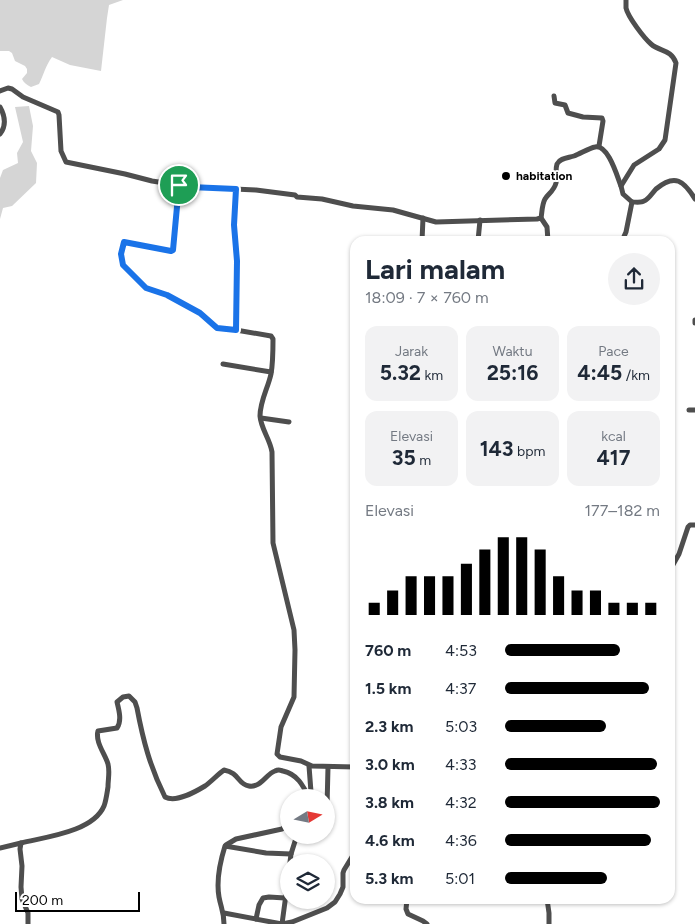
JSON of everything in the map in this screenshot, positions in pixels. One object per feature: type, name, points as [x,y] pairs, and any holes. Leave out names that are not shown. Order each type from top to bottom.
[{"type":"street","points":[[621,186],[634,165],[659,149],[664,143],[676,63],[669,53],[652,45],[643,35],[628,13],[626,0]]},
{"type":"street","points":[[0,91],[8,88],[23,97],[58,112],[61,151],[66,162],[152,181],[190,187],[276,192],[353,206],[393,210],[436,222],[541,218]]},
{"type":"street","points":[[554,96],[555,104],[565,105],[568,113],[583,117],[602,118],[599,146]]},
{"type":"street","points":[[0,107],[5,121],[4,129],[0,134]]},
{"type":"street","points":[[599,146],[607,153],[623,194],[632,202],[644,201],[666,182],[673,180],[687,186],[695,199]]},
{"type":"street","points":[[548,236],[547,227],[541,218],[545,200],[553,191],[556,182],[557,165],[560,161],[599,146]]},
{"type":"street","points":[[179,185],[173,250],[124,242],[121,254],[123,265],[148,290],[167,295],[200,313],[217,328],[273,337],[271,372],[262,403],[261,418],[272,452],[273,543],[295,639],[294,697],[281,727],[277,753],[280,757],[301,761],[309,766],[350,767]]},
{"type":"street","points":[[236,189],[234,225],[237,261],[236,330]]},
{"type":"street","points":[[624,236],[632,202]]},
{"type":"street","points":[[422,236],[423,218]]},
{"type":"street","points":[[478,236],[480,220]]},
{"type":"street","points":[[223,364],[271,372]]},
{"type":"street","points":[[261,418],[289,422]]},
{"type":"street","points":[[675,561],[688,527],[695,525]]},
{"type":"street","points":[[0,848],[66,832],[94,820],[104,807],[109,767],[97,735],[98,731],[117,728],[120,720],[118,702],[123,697],[129,696],[135,702],[151,767],[165,797],[178,798],[196,791],[224,770],[235,775],[242,784],[249,786],[260,783],[272,772],[278,770],[288,772],[297,778],[305,789]]},
{"type":"street","points":[[309,766],[311,789]]},
{"type":"street","points":[[327,789],[328,767]]},
{"type":"street","points":[[224,924],[224,913],[218,886],[219,870],[225,846],[236,839],[280,829]]},
{"type":"street","points":[[21,843],[22,899],[28,914],[28,924]]},
{"type":"street","points":[[225,846],[266,853],[291,854],[294,844]]},
{"type":"street","points":[[224,913],[282,924],[327,908],[335,902],[342,890],[344,870],[350,860]]},
{"type":"street","points":[[256,919],[259,905],[263,898],[269,896],[280,897]]},
{"type":"street","points":[[406,904],[408,914],[427,924]]},
{"type":"street","points":[[548,904],[549,924]]},
{"type":"street","points":[[282,924],[284,909]]},
{"type":"shaded area","points":[[0,0],[123,0],[109,5],[101,71],[70,65],[52,57],[39,84],[31,87],[27,85],[22,79],[27,73],[25,66],[15,61],[12,53],[9,51],[0,51]]},
{"type":"shaded area","points":[[29,106],[33,126],[31,151],[37,163],[36,183],[12,206],[3,208],[0,219],[0,178],[3,170],[18,163],[17,153],[23,142],[15,107]]},
{"type":"place","name":"habitation","points":[[506,176]]},
{"type":"route","points":[[179,185],[236,189],[234,225],[237,261],[236,330],[217,328],[204,315],[167,295],[148,290],[123,265],[121,254],[124,242],[173,250],[179,185]]}]
